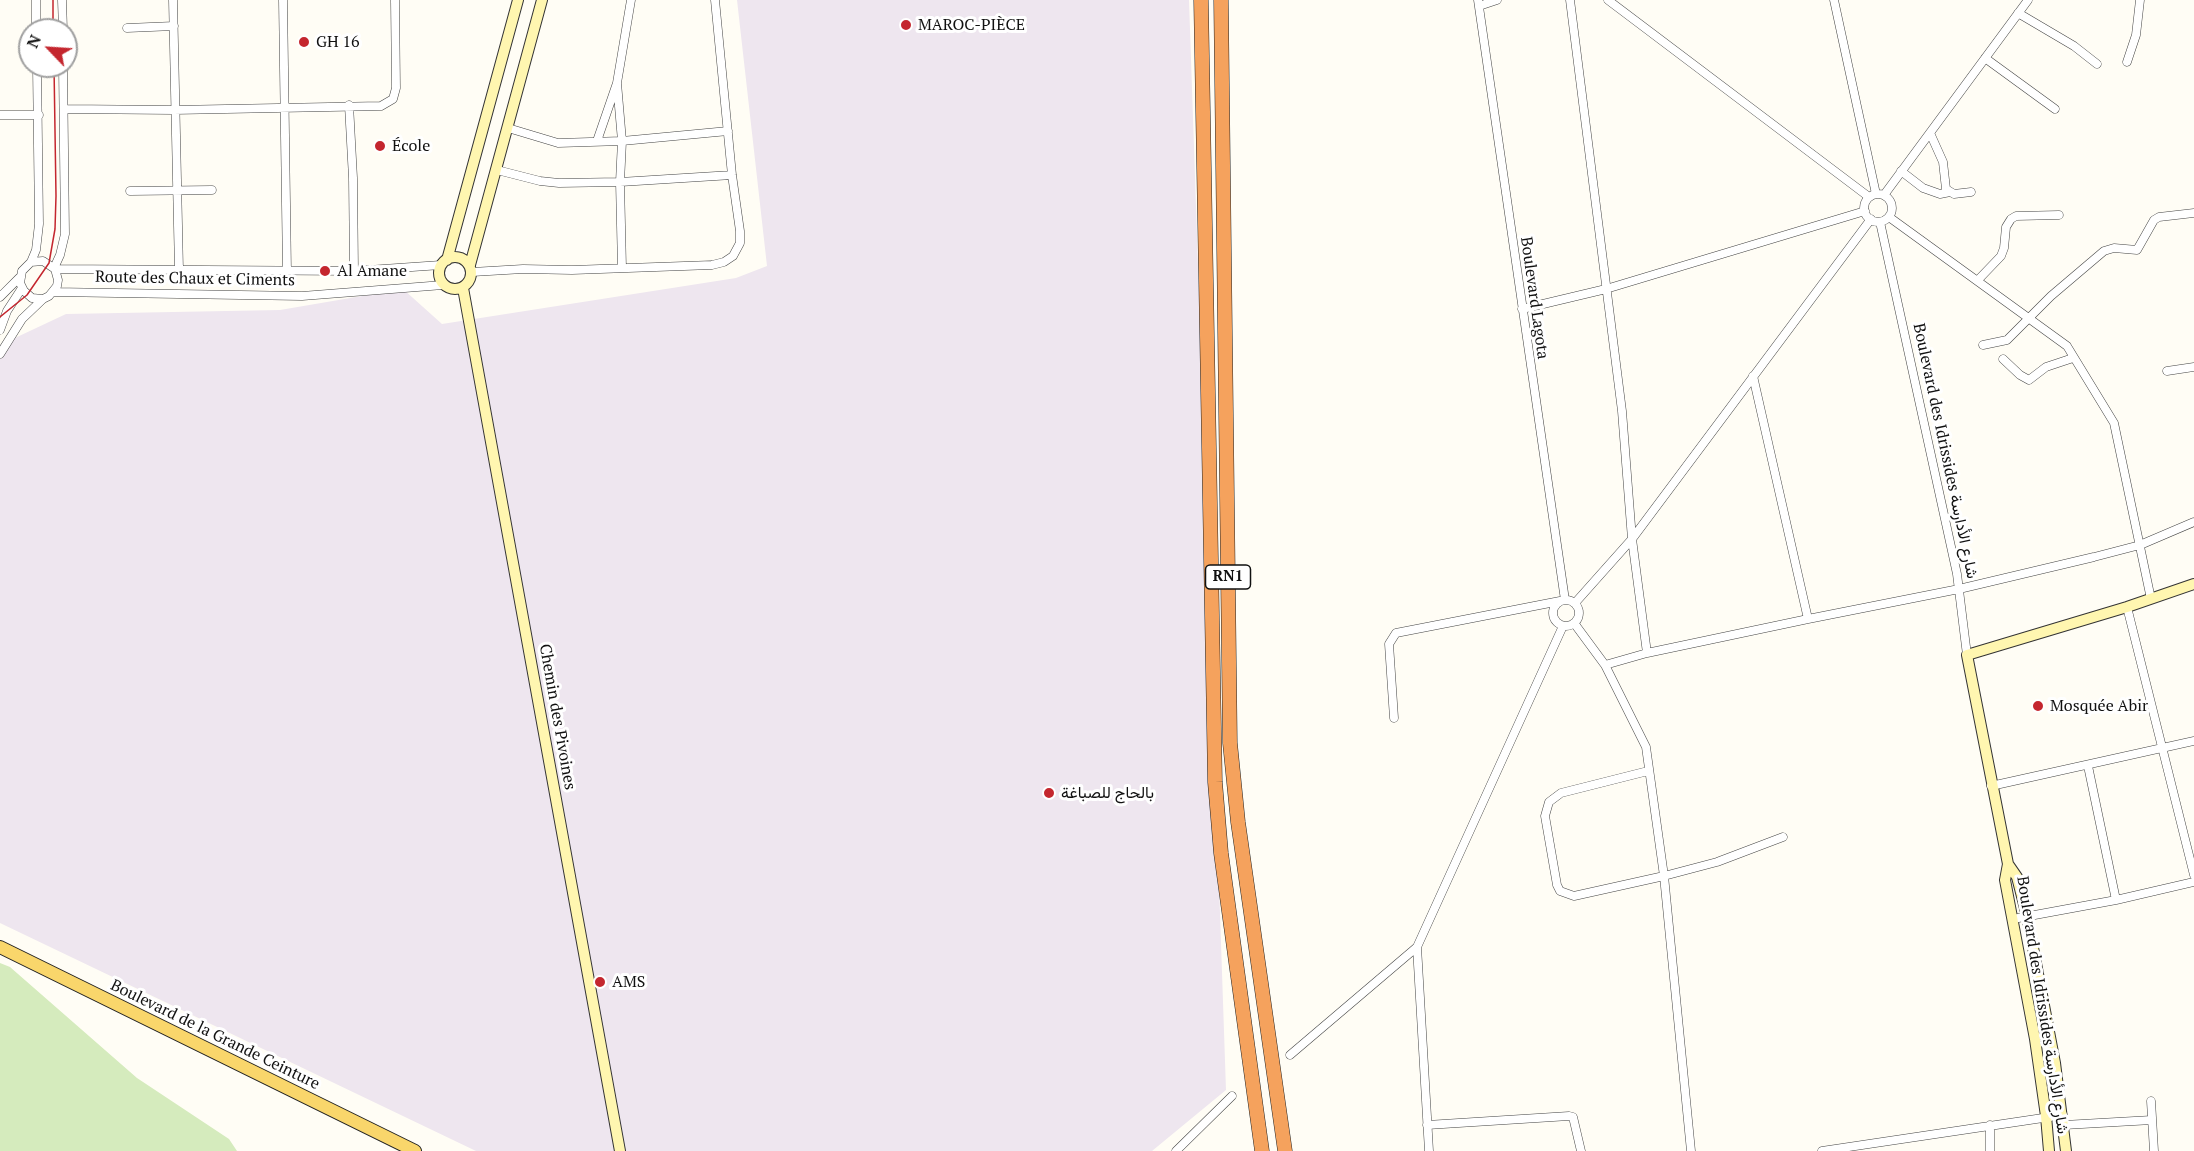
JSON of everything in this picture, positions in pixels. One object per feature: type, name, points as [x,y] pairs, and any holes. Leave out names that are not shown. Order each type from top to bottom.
[{"type":"highway","name":"RN1","points":[[1201,0],[1215,782],[1221,854],[1262,1151]]},
{"type":"highway","name":"RN1","points":[[1221,0],[1230,743],[1238,822],[1285,1151]]},
{"type":"main road","name":"Boulevard de la Grande Ceinture","points":[[0,947],[415,1151]]},
{"type":"street","points":[[36,0],[36,18]]},
{"type":"street","points":[[62,0],[63,18]]},
{"type":"street","points":[[173,0],[179,270]]},
{"type":"street","points":[[283,0],[287,272]]},
{"type":"street","points":[[64,109],[174,110],[381,106],[393,99],[396,81],[395,0]]},
{"type":"street","points":[[518,0],[439,275],[443,285],[452,290],[463,288],[470,282],[471,269],[542,0]]},
{"type":"street","points":[[597,141],[617,83],[631,2],[620,0]]},
{"type":"street","points":[[471,269],[712,265],[730,259],[738,248],[740,236],[715,0]]},
{"type":"street","points":[[1478,3],[1497,0]]},
{"type":"street","points":[[1570,0],[1622,411],[1632,539],[1647,653]]},
{"type":"street","points":[[1608,0],[1876,195],[1891,202],[1892,212],[1889,217],[1880,222],[1871,219],[1865,212],[1864,206],[1876,195],[1901,171],[2028,0]]},
{"type":"street","points":[[1834,0],[1876,195]]},
{"type":"street","points":[[2127,62],[2136,34],[2140,0]]},
{"type":"street","name":"Boulevard Lagota","points":[[1478,3],[1562,600]]},
{"type":"street","points":[[2018,13],[2074,46],[2097,64]]},
{"type":"street","points":[[127,28],[174,26]]},
{"type":"street","points":[[1985,58],[2055,109]]},
{"type":"street","points":[[0,297],[20,277],[31,262],[36,250],[39,224],[37,78]]},
{"type":"street","points":[[54,268],[65,234],[63,78]]},
{"type":"street","points":[[617,83],[622,141],[620,182],[622,268]]},
{"type":"street","points":[[349,105],[353,168],[354,271]]},
{"type":"street","points":[[0,115],[39,115]]},
{"type":"street","points":[[508,128],[553,142],[622,141],[728,132]]},
{"type":"street","points":[[1930,133],[1943,162],[1946,189],[1954,194],[1971,192]]},
{"type":"street","points":[[497,170],[540,181],[559,183],[620,182],[732,175]]},
{"type":"street","points":[[1901,171],[1932,192],[1940,194],[1950,192]]},
{"type":"street","points":[[130,191],[212,190]]},
{"type":"street","points":[[1522,309],[1606,289],[1865,212]]},
{"type":"street","points":[[1983,345],[2007,340],[2028,317],[2104,251],[2114,248],[2137,250],[2154,220],[2160,217],[2194,213]]},
{"type":"street","points":[[1978,280],[2001,256],[2006,226],[2011,219],[2016,216],[2060,215]]},
{"type":"street","points":[[1889,217],[2067,346],[2114,423],[2151,599]]},
{"type":"street","points":[[1575,603],[1632,539],[1871,219]]},
{"type":"street","name":"Boulevard des Idrissides شارع الأدارسة","points":[[1880,222],[1957,573],[1967,655],[1991,786],[2008,864],[2017,877],[2027,916],[2055,1063],[2066,1151]]},
{"type":"street","points":[[444,262],[456,257],[462,258],[471,269]]},
{"type":"street","points":[[0,354],[22,319],[54,292],[58,280],[54,268],[44,261],[31,262]]},
{"type":"street","name":"Route des Chaux et Ciments","points":[[54,268],[354,271],[444,262]]},
{"type":"street","points":[[20,277],[22,288],[32,298],[43,299]]},
{"type":"street","name":"Route des Chaux et Ciments","points":[[54,292],[302,296],[443,285]]},
{"type":"street","points":[[0,330],[7,311],[22,288]]},
{"type":"street","name":"Chemin des Pivoines","points":[[463,288],[620,1151]]},
{"type":"street","points":[[2003,359],[2029,380],[2046,367],[2073,358]]},
{"type":"street","points":[[2167,371],[2194,367]]},
{"type":"street","points":[[1753,376],[1808,619]]},
{"type":"street","points":[[1605,665],[1647,653],[1959,589],[2140,545],[2194,522]]},
{"type":"street","points":[[1967,655],[2127,607],[2194,584]]},
{"type":"street","points":[[1394,718],[1389,644],[1390,639],[1396,633],[1562,600],[1575,603]]},
{"type":"street","points":[[1562,600],[1554,606],[1553,614],[1556,621],[1563,626]]},
{"type":"street","points":[[1563,626],[1574,623],[1579,615],[1575,603]]},
{"type":"street","points":[[2127,607],[2194,875]]},
{"type":"street","points":[[1574,623],[1605,665],[1646,747],[1664,876],[1691,1151]]},
{"type":"street","points":[[1290,1055],[1417,948],[1563,626]]},
{"type":"street","points":[[1991,786],[2194,741]]},
{"type":"street","points":[[2088,766],[2115,900]]},
{"type":"street","points":[[1648,771],[1561,793],[1549,802],[1545,816],[1560,891],[1574,896],[1664,876],[1717,862],[1783,837]]},
{"type":"street","name":"Boulevard des Idrissides شارع الأدارسة","points":[[2008,864],[2005,880],[2046,1116],[2049,1151]]},
{"type":"street","points":[[2013,919],[2115,900],[2194,882]]},
{"type":"street","points":[[1417,948],[1430,1151]]},
{"type":"street","points":[[1176,1151],[1232,1096]]},
{"type":"street","points":[[2151,1101],[2154,1151]]},
{"type":"street","points":[[1427,1125],[1569,1116],[1573,1117],[1581,1151]]},
{"type":"street","points":[[1822,1151],[2046,1116],[2063,1120],[2152,1120]]},
{"type":"street","points":[[1990,1125],[1990,1151]]},
{"type":"street","points":[[1888,1140],[1889,1151]]},
{"type":"shaded area","points":[[737,0],[1189,0],[1226,1090],[1152,1151],[476,1151],[0,923],[0,345],[66,314],[280,310],[403,289],[442,324],[736,278],[767,266]]},
{"type":"green space","points":[[0,963],[10,967],[137,1078],[229,1139],[237,1151],[0,1151]]},
{"type":"tram line","points":[[53,0],[53,18]]},
{"type":"tram line","points":[[0,317],[27,295],[49,263],[55,229],[56,196],[54,78]]},
{"type":"place","name":"MAROC-PIÈCE","points":[[906,25]]},
{"type":"place","name":"GH 16","points":[[304,42]]},
{"type":"place","name":"École","points":[[380,146]]},
{"type":"place","name":"Al Amane","points":[[325,271]]},
{"type":"place","name":"Mosquée Abir","points":[[2038,706]]},
{"type":"place","name":"بالحاج للصباغة","points":[[1049,793]]},
{"type":"place","name":"AMS","points":[[600,982]]}]
